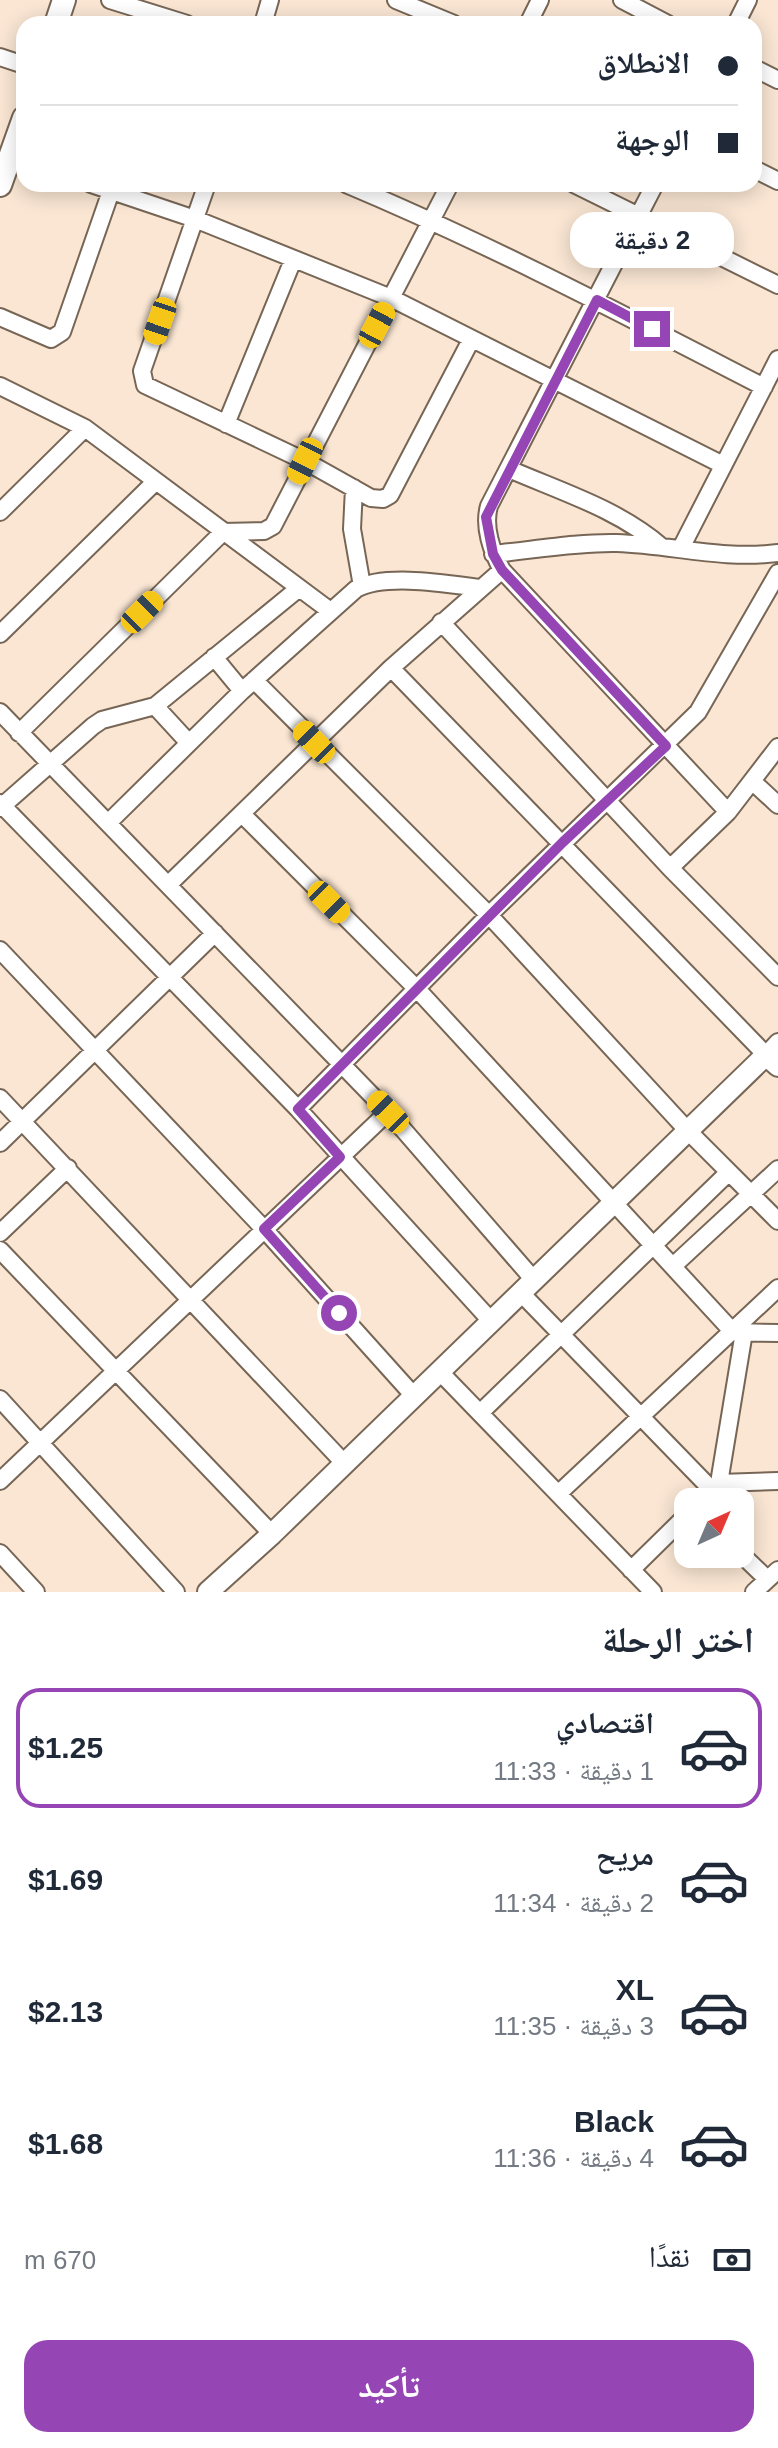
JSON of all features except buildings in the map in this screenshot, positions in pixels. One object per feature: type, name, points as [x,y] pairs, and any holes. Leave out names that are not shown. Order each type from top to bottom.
[{"type":"main road","points":[[0,185],[11,158]]},
{"type":"street","points":[[110,0],[161,16]]},
{"type":"street","points":[[396,0],[435,16]]},
{"type":"street","points":[[622,0],[653,16]]},
{"type":"street","points":[[0,317],[51,339],[62,332],[111,192]]},
{"type":"street","points":[[114,192],[195,219],[391,298],[721,464]]},
{"type":"street","points":[[204,192],[141,378],[145,385],[305,461],[371,498],[383,499],[390,495],[471,340]]},
{"type":"street","points":[[365,192],[432,220],[597,300],[764,387]]},
{"type":"street","points":[[19,733],[223,532],[270,529],[446,192]]},
{"type":"street","points":[[590,192],[778,285]]},
{"type":"street","points":[[651,192],[486,517],[493,554],[502,570],[728,812]]},
{"type":"street","points":[[226,424],[293,260]]},
{"type":"street","points":[[681,548],[721,464],[778,359]]},
{"type":"street","points":[[0,386],[85,428],[329,610]]},
{"type":"street","points":[[0,512],[85,428]]},
{"type":"street","points":[[509,469],[612,513],[640,528],[662,547]]},
{"type":"street","points":[[0,634],[155,482]]},
{"type":"street","points":[[354,488],[352,529],[362,586]]},
{"type":"street","points":[[493,554],[615,543],[681,548],[726,557],[778,553]]},
{"type":"street","points":[[168,885],[391,668],[502,570]]},
{"type":"street","points":[[298,1109],[563,842],[666,746],[709,697],[778,573]]},
{"type":"street","points":[[108,823],[248,685],[329,610],[362,586],[430,582],[480,588]]},
{"type":"street","points":[[298,589],[155,706],[102,720],[1,805],[298,1109],[492,1322]]},
{"type":"street","points":[[441,622],[606,802],[778,977]]},
{"type":"street","points":[[214,657],[314,742],[489,915],[688,1131],[778,1221]]},
{"type":"street","points":[[208,1592],[345,1464],[688,1131],[774,1054],[391,668]]},
{"type":"street","points":[[155,706],[189,743]]},
{"type":"street","points":[[0,712],[388,1112],[528,1287],[561,1335],[640,1418],[716,1486],[778,1481]]},
{"type":"street","points":[[670,868],[728,812],[778,747]]},
{"type":"street","points":[[752,781],[778,805]]},
{"type":"street","points":[[242,814],[417,989],[651,1244],[739,1332],[778,1333]]},
{"type":"street","points":[[0,1143],[98,1051],[215,933]]},
{"type":"street","points":[[0,950],[264,1229],[414,1396]]},
{"type":"street","points":[[0,1098],[345,1464]]},
{"type":"street","points":[[0,1481],[388,1112]]},
{"type":"street","points":[[0,1233],[68,1168]]},
{"type":"street","points":[[673,1266],[778,1169]]},
{"type":"street","points":[[480,1413],[651,1244],[729,1172]]},
{"type":"street","points":[[0,1250],[272,1534]]},
{"type":"street","points":[[558,1494],[739,1332],[778,1288]]},
{"type":"street","points":[[716,1486],[739,1332]]},
{"type":"street","points":[[440,1372],[653,1592]]},
{"type":"street","points":[[0,1399],[176,1592]]},
{"type":"street","points":[[631,1570],[674,1528]]},
{"type":"street","points":[[0,1553],[36,1592]]},
{"type":"street","points":[[754,1562],[772,1574],[754,1592]]},
{"type":"route","points":[[339,1313],[264,1229],[340,1157],[298,1109],[563,842],[666,746],[502,570],[493,554],[486,517],[597,300],[652,329]]}]
